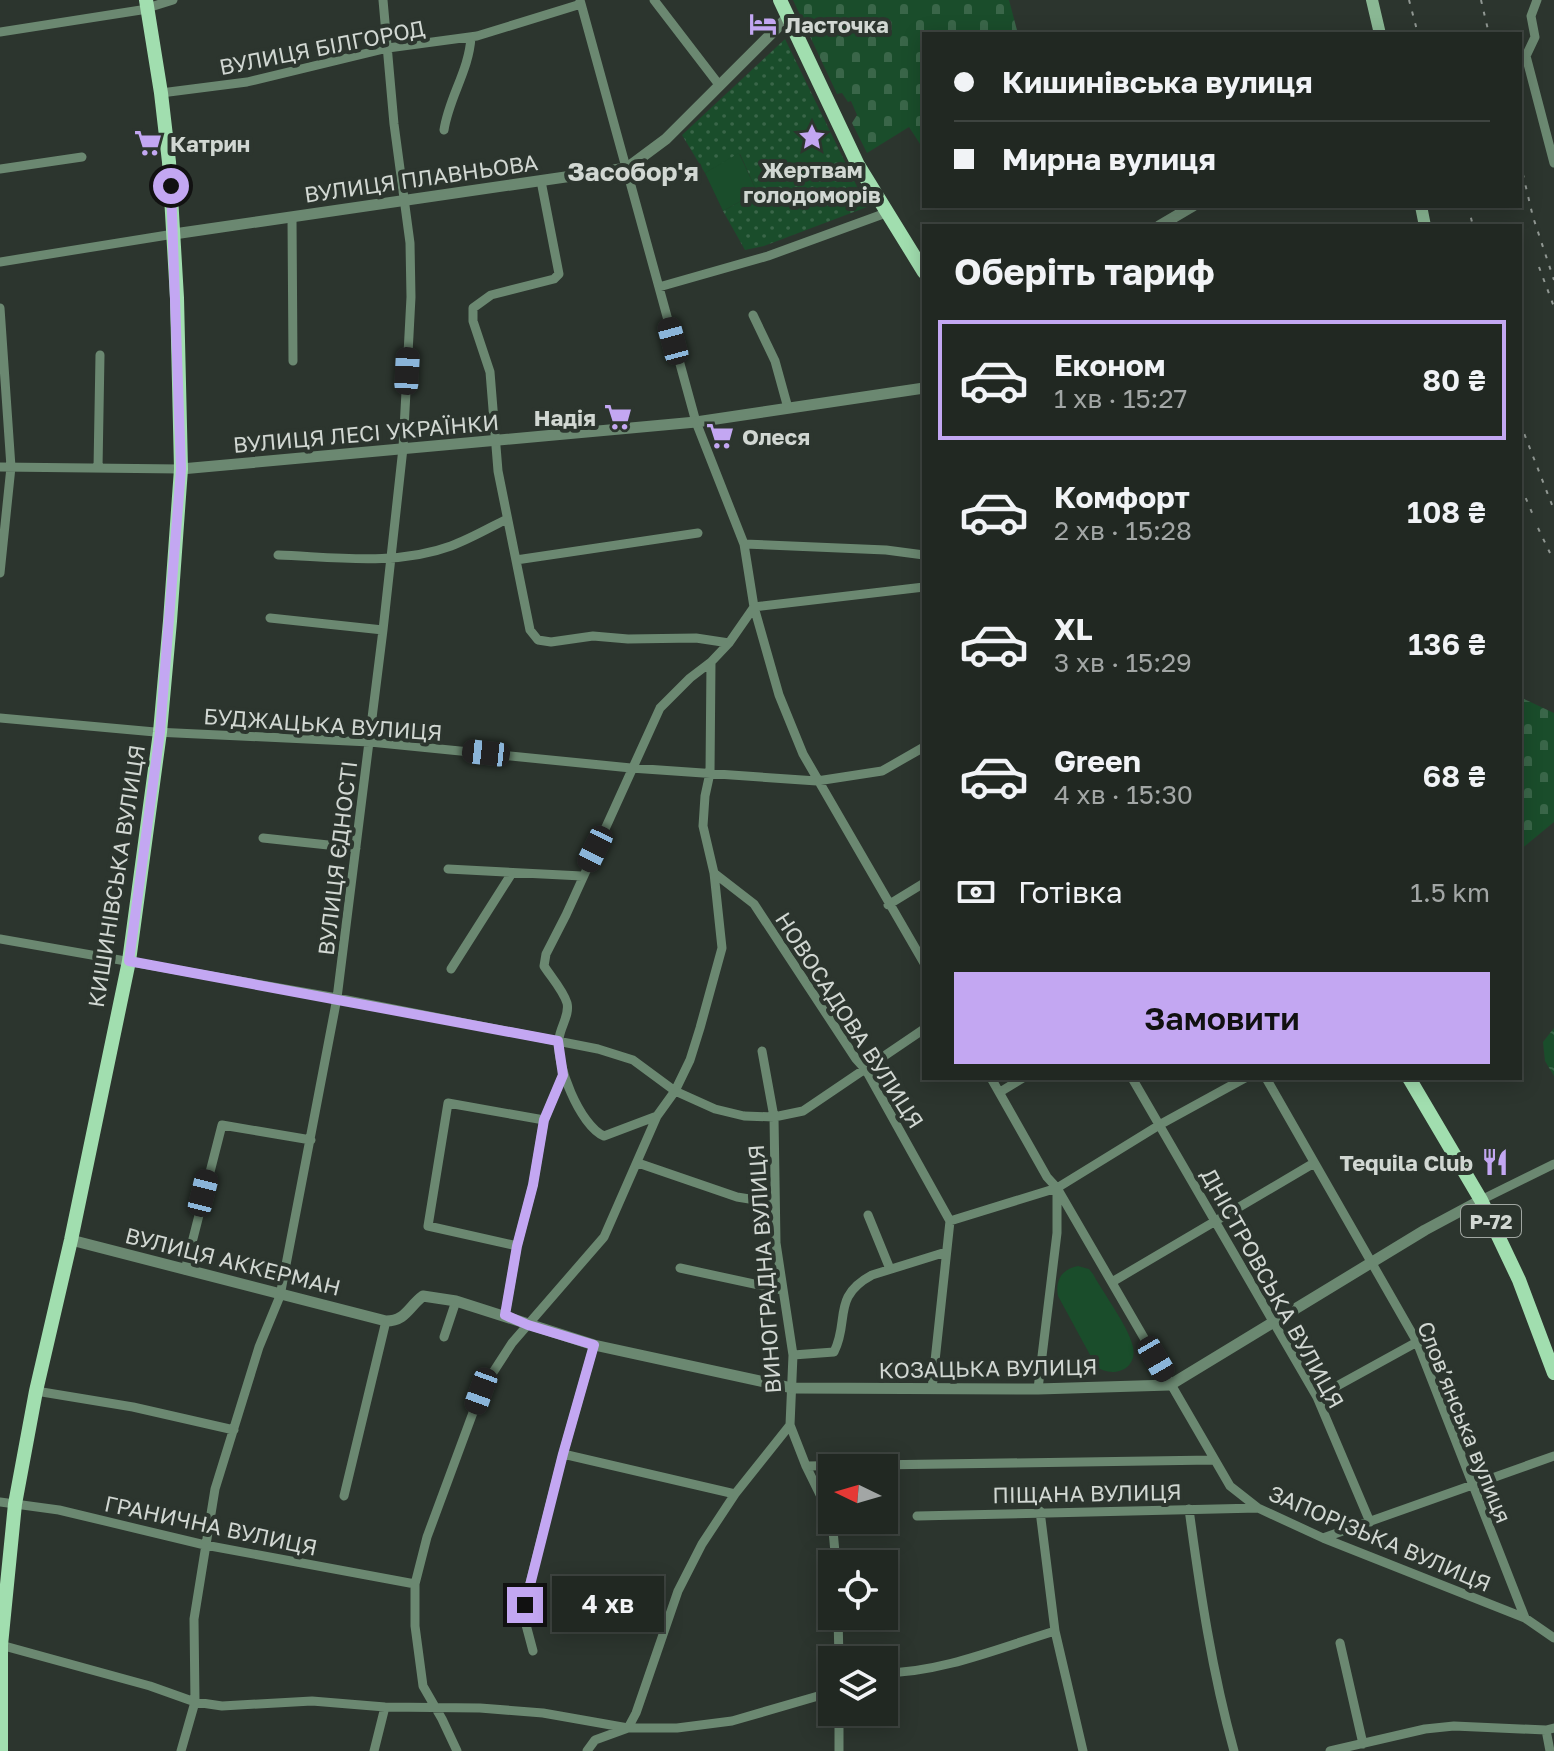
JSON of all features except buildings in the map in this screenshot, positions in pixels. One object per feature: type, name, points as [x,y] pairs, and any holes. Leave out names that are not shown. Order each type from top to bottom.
[{"type":"main road","points":[[780,0],[839,128],[886,213],[922,269]]},
{"type":"main road","points":[[1372,0],[1380,32]]},
{"type":"main road","name":"КИШИНІВСЬКА ВУЛИЦЯ","points":[[1,1751],[1,1645],[7,1503],[71,1240],[129,961],[160,732],[181,469],[174,234],[161,93],[147,4]]},
{"type":"main road","name":"Р-72","points":[[1410,1080],[1481,1200],[1519,1280],[1554,1373]]},
{"type":"street","points":[[0,32],[173,0]]},
{"type":"street","name":"ВУЛИЦЯ ЄДНОСТІ","points":[[181,1751],[195,1702],[194,1619],[215,1489],[259,1347],[280,1296],[337,998],[383,630],[403,448],[411,297],[410,243],[383,0]]},
{"type":"street","points":[[654,0],[720,86]]},
{"type":"street","points":[[1537,0],[1531,16],[1535,37],[1526,56],[1554,163]]},
{"type":"street","points":[[581,2],[696,422],[744,544],[754,607],[779,695],[817,781],[922,960]]},
{"type":"street","name":"ВУЛИЦЯ БІЛГОРОД","points":[[161,93],[247,82],[388,48],[471,37],[581,2]]},
{"type":"street","name":"ВУЛИЦЯ ПЛАВНЬОВА","points":[[0,262],[627,168],[666,139],[789,16]]},
{"type":"street","points":[[444,130],[447,112],[465,68],[471,37]]},
{"type":"street","points":[[0,169],[82,157]]},
{"type":"street","points":[[541,181],[559,274],[554,279],[491,295],[473,308],[473,321],[490,372],[498,471],[530,630],[538,640],[551,642],[593,636],[696,638],[729,643]]},
{"type":"street","points":[[1162,224],[1190,208]]},
{"type":"street","points":[[659,287],[768,256],[886,213]]},
{"type":"street","points":[[292,218],[293,361]]},
{"type":"street","points":[[0,308],[11,467],[0,573]]},
{"type":"street","points":[[753,315],[775,361],[788,408]]},
{"type":"street","points":[[98,468],[100,355]]},
{"type":"street","name":"ВУЛИЦЯ ЛЕСІ УКРАЇНКИ","points":[[0,467],[181,469],[696,422],[922,388]]},
{"type":"street","points":[[278,555],[391,557],[419,554],[451,546],[507,519]]},
{"type":"street","points":[[516,560],[698,533]]},
{"type":"street","points":[[744,544],[854,548],[922,554]]},
{"type":"street","points":[[657,1116],[613,1134],[598,1134],[578,1106],[563,1075],[558,1041],[568,1008],[566,999],[544,966],[546,954],[660,708],[729,643],[754,607],[922,587]]},
{"type":"street","points":[[270,618],[383,630]]},
{"type":"street","points":[[457,1751],[423,1686],[419,1671],[415,1584],[427,1537],[481,1391],[512,1343],[604,1237],[657,1116],[675,1091],[693,1050],[722,948],[714,873],[703,826],[710,773],[711,662]]},
{"type":"street","name":"БУДЖАЦЬКА ВУЛИЦЯ","points":[[0,718],[160,732],[370,742],[631,768],[817,781],[882,771],[922,748]]},
{"type":"street","points":[[263,838],[356,848]]},
{"type":"street","points":[[448,869],[582,876]]},
{"type":"street","points":[[451,969],[512,873]]},
{"type":"street","name":"НОВОСАДОВА ВУЛИЦЯ","points":[[714,873],[754,904],[866,1070],[950,1221]]},
{"type":"street","points":[[888,905],[922,884]]},
{"type":"street","points":[[0,939],[337,998],[558,1041],[633,1060],[675,1091],[715,1109],[744,1116],[774,1117],[803,1111],[922,1030]]},
{"type":"street","name":"ВИНОГРАДНА ВУЛИЦЯ","points":[[628,1728],[678,1591],[702,1544],[735,1494],[790,1425],[793,1355],[782,1290],[774,1203],[774,1117],[762,1051]]},
{"type":"street","points":[[505,1315],[544,1120],[563,1075]]},
{"type":"street","name":"ЗАПОРІЗЬКА ВУЛИЦЯ","points":[[992,1080],[1230,1486],[1258,1508],[1323,1538],[1525,1618],[1554,1638]]},
{"type":"street","points":[[1000,1092],[1020,1080]]},
{"type":"street","name":"ДНІСТРОВСЬКА ВУЛИЦЯ","points":[[1133,1080],[1317,1397],[1370,1522]]},
{"type":"street","points":[[932,1389],[950,1221],[1057,1188],[1161,1124],[1241,1080]]},
{"type":"street","name":"Словʼянська вулиця","points":[[1267,1080],[1417,1342],[1525,1618]]},
{"type":"street","points":[[517,1246],[428,1226],[448,1103],[544,1120]]},
{"type":"street","points":[[185,1270],[222,1125],[311,1140]]},
{"type":"street","points":[[638,1163],[714,1190],[774,1203]]},
{"type":"street","points":[[1112,1282],[1314,1163]]},
{"type":"street","name":"КОЗАЦЬКА ВУЛИЦЯ","points":[[386,1321],[404,1317],[423,1296],[456,1301],[594,1345],[792,1388],[1038,1389],[1170,1385],[1371,1262],[1481,1200],[1554,1164]]},
{"type":"street","points":[[1038,1389],[1057,1233],[1057,1188]]},
{"type":"street","points":[[868,1215],[890,1269]]},
{"type":"street","name":"ВУЛИЦЯ АККЕРМАН","points":[[71,1240],[386,1321]]},
{"type":"street","points":[[793,1355],[834,1352],[850,1291],[872,1275],[946,1252]]},
{"type":"street","points":[[680,1268],[782,1290]]},
{"type":"street","points":[[444,1337],[456,1301]]},
{"type":"street","points":[[344,1496],[386,1321]]},
{"type":"street","points":[[1317,1397],[1417,1342]]},
{"type":"street","points":[[533,1651],[526,1631],[525,1605],[594,1345]]},
{"type":"street","points":[[36,1391],[133,1407],[234,1430]]},
{"type":"street","points":[[790,1425],[832,1519],[835,1550]]},
{"type":"street","points":[[563,1454],[735,1494]]},
{"type":"street","points":[[1323,1538],[1554,1456]]},
{"type":"street","points":[[806,1466],[1213,1460]]},
{"type":"street","points":[[1224,1508],[1233,1498],[1230,1486]]},
{"type":"street","name":"ГРАНИЧНА ВУЛИЦЯ","points":[[7,1503],[59,1510],[205,1545],[415,1584]]},
{"type":"street","name":"ПІЩАНА ВУЛИЦЯ","points":[[917,1516],[1258,1508]]},
{"type":"street","points":[[1189,1509],[1210,1646],[1234,1751]]},
{"type":"street","points":[[1040,1511],[1055,1631],[1083,1751]]},
{"type":"street","points":[[898,1673],[913,1673],[945,1665],[1055,1631]]},
{"type":"street","points":[[1340,1643],[1363,1744]]},
{"type":"street","points":[[1,1645],[150,1686],[195,1702],[222,1706],[312,1701],[385,1707],[433,1705],[543,1713],[628,1728],[677,1728],[732,1721],[818,1696]]},
{"type":"street","points":[[374,1751],[385,1707]]},
{"type":"street","points":[[839,1726],[839,1751]]},
{"type":"street","points":[[1330,1751],[1425,1729],[1454,1726],[1550,1729],[1550,1751]]},
{"type":"street","points":[[587,1751],[595,1740],[628,1728]]},
{"type":"green space","points":[[793,0],[1009,0],[1017,32],[922,32],[922,147],[909,127],[867,153],[852,123],[857,115],[851,101],[848,102],[842,93],[837,94]]},
{"type":"green space","points":[[785,39],[867,207],[764,246],[745,250],[723,211],[757,192],[740,154],[705,173],[682,135]]},
{"type":"green space","points":[[739,153],[757,192],[723,211],[705,173]]},
{"type":"green space","points":[[1522,698],[1554,713],[1554,822],[1522,848]]},
{"type":"green space","points":[[1554,1028],[1554,1076],[1545,1061],[1543,1042]]},
{"type":"green space","points":[[1078,1266],[1089,1269],[1093,1274],[1131,1339],[1131,1362],[1122,1370],[1109,1372],[1096,1366],[1058,1296],[1061,1276]]},
{"type":"railway","points":[[1409,0],[1417,32]]},
{"type":"railway","points":[[1481,0],[1489,32]]},
{"type":"railway","points":[[1522,170],[1533,217],[1554,280]]},
{"type":"railway","points":[[1468,208],[1472,224]]},
{"type":"railway","points":[[1539,267],[1554,307]]},
{"type":"railway","points":[[1522,428],[1554,510]]},
{"type":"railway","points":[[1522,489],[1533,515]]},
{"type":"railway","points":[[1538,528],[1550,553]]},
{"type":"place","name":"Ласточка","points":[[763,24]]},
{"type":"place","name":"Жертвам голодоморів","points":[[812,137]]},
{"type":"place","name":"Катрин","points":[[148,143]]},
{"type":"place","name":"Надія","points":[[618,417]]},
{"type":"place","name":"Олеся","points":[[720,436]]},
{"type":"place","name":"Tequila Club","points":[[1495,1162]]},
{"type":"district","name":"Засобор'я","points":[[633,171]]},
{"type":"route","points":[[171,186],[181,469],[160,732],[129,961],[558,1041],[563,1075],[544,1120],[505,1315],[594,1345],[525,1605]]}]
